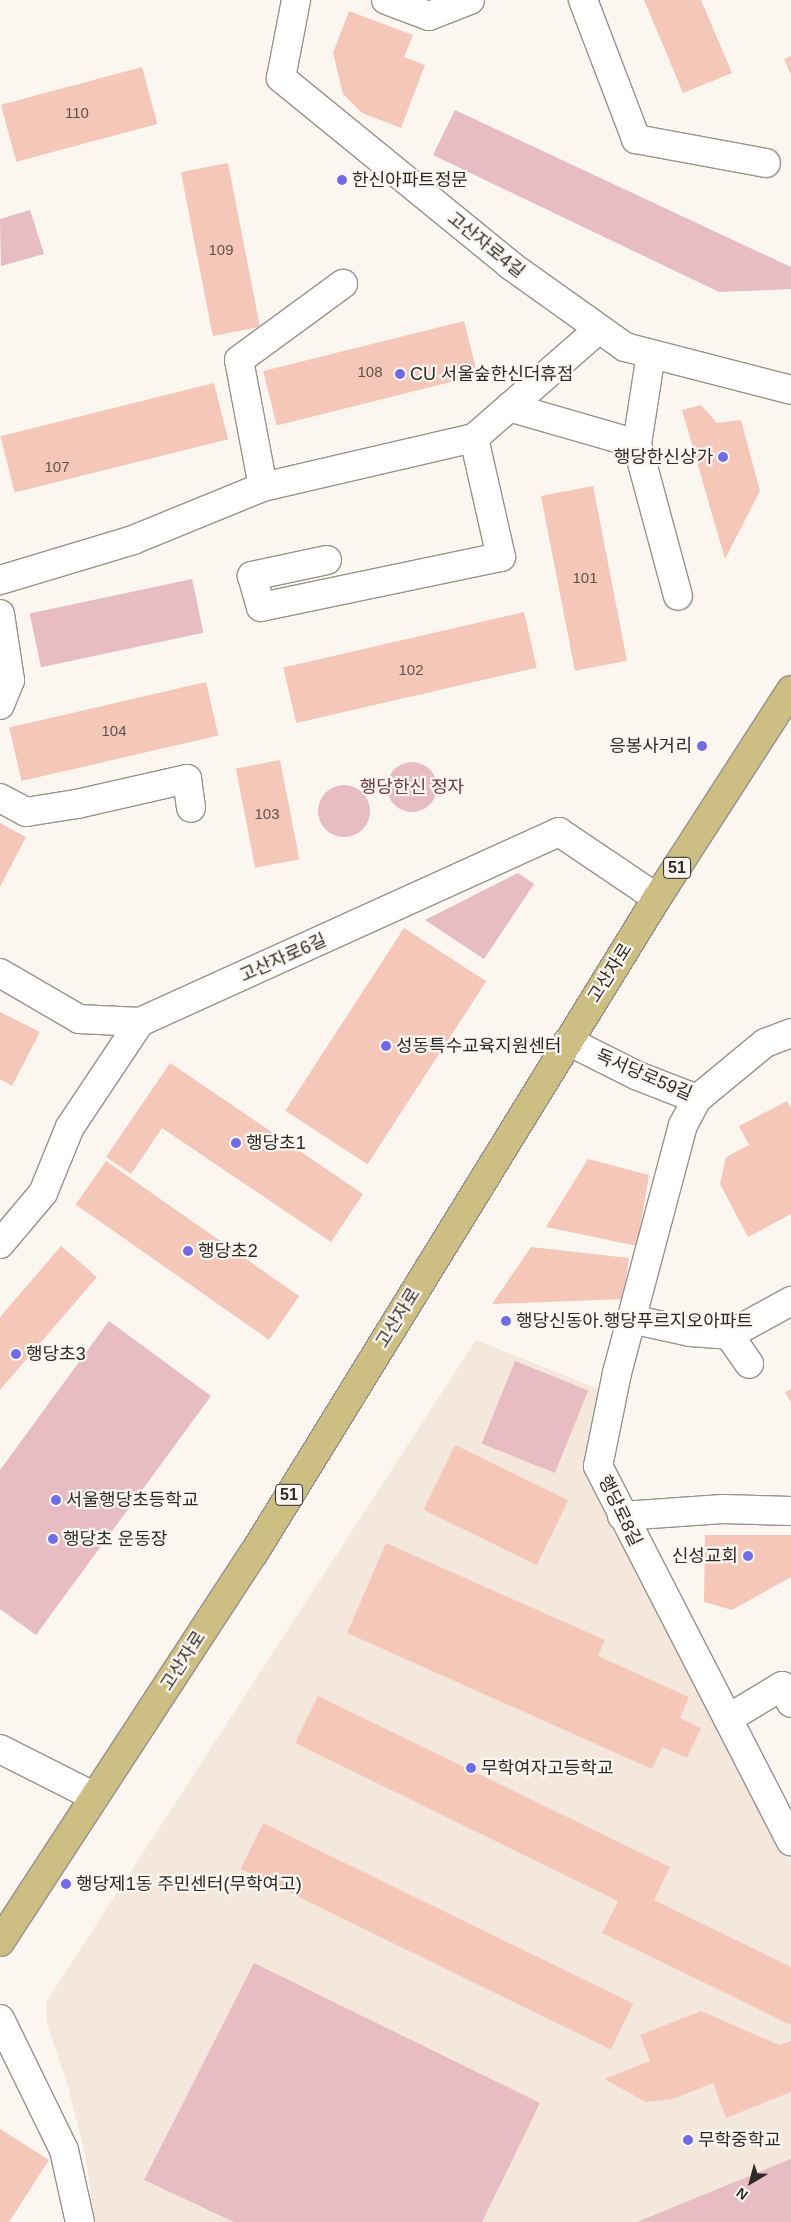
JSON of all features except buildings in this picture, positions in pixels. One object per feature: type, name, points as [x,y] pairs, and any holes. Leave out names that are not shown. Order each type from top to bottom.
[{"type":"main road","name":"고산자로","points":[[0,1942],[259,1544],[657,898],[790,693]]},
{"type":"street","name":"고산자로4길","points":[[296,0],[281,78],[510,265],[598,330],[625,347],[791,390]]},
{"type":"street","points":[[386,0],[429,16],[470,0]]},
{"type":"street","points":[[583,0],[636,140],[766,163]]},
{"type":"street","points":[[264,487],[239,360],[343,284]]},
{"type":"street","points":[[0,580],[133,540],[264,487],[474,438],[598,330]]},
{"type":"street","points":[[651,354],[637,444],[678,596]]},
{"type":"street","points":[[509,407],[637,444]]},
{"type":"street","points":[[327,560],[252,576],[261,607],[501,558],[474,438]]},
{"type":"street","points":[[0,614],[10,680],[0,705]]},
{"type":"street","points":[[0,798],[26,812],[187,779],[191,808]]},
{"type":"street","name":"고산자로6길","points":[[140,1022],[559,832],[657,898]]},
{"type":"street","points":[[0,973],[79,1019],[140,1022]]},
{"type":"street","points":[[0,1244],[43,1193],[70,1127],[140,1022]]},
{"type":"street","name":"독서당로59길","points":[[568,1041],[638,1076],[698,1100],[765,1043],[791,1033]]},
{"type":"street","name":"행당로8길","points":[[698,1100],[683,1125],[631,1319],[598,1466],[622,1516],[729,1718],[791,1841]]},
{"type":"street","points":[[631,1319],[690,1332],[729,1335],[791,1300]]},
{"type":"street","points":[[729,1335],[749,1364]]},
{"type":"street","points":[[622,1516],[723,1509],[791,1511]]},
{"type":"street","points":[[729,1718],[782,1686],[791,1703]]},
{"type":"street","points":[[0,1749],[94,1797]]},
{"type":"street","points":[[0,2019],[64,2150],[80,2222]]},
{"type":"shaded area","name":"무학여자고등학교","points":[[476,1340],[606,1392],[589,1466],[791,1862],[791,2222],[95,2222],[85,2154],[68,2086],[47,2024],[46,2002]]},
{"type":"green space","points":[[455,110],[791,267],[791,289],[719,292],[433,155]]},
{"type":"green space","points":[[30,210],[44,254],[1,266],[0,219]]},
{"type":"green space","points":[[192,579],[203,633],[41,667],[30,614]]},
{"type":"green space","name":"행당한신 정자","points":[[412,762],[430,769],[437,787],[430,805],[412,812],[394,805],[387,787],[394,769]]},
{"type":"green space","points":[[344,785],[354,787],[362,793],[368,801],[370,811],[368,821],[362,829],[354,835],[344,837],[334,835],[326,829],[320,821],[318,811],[320,801],[326,793],[334,787]]},
{"type":"green space","points":[[518,873],[534,884],[484,959],[425,920]]},
{"type":"green space","name":"행당초 운동장","points":[[109,1321],[211,1396],[36,1635],[0,1609],[0,1470]]},
{"type":"green space","points":[[515,1361],[588,1391],[555,1473],[482,1444]]},
{"type":"green space","points":[[254,1963],[540,2103],[482,2222],[234,2222],[144,2180]]},
{"type":"green space","points":[[791,2159],[791,2222],[637,2222]]},
{"type":"place","name":"한신아파트정문","points":[[342,180]]},
{"type":"place","name":"CU 서울숲한신더휴점","points":[[400,374]]},
{"type":"place","name":"행당한신상가","points":[[723,457]]},
{"type":"place","name":"응봉사거리","points":[[702,746]]},
{"type":"place","name":"성동특수교육지원센터","points":[[386,1046]]},
{"type":"place","name":"행당초1","points":[[236,1143]]},
{"type":"place","name":"행당초2","points":[[188,1251]]},
{"type":"place","name":"행당신동아.행당푸르지오아파트","points":[[506,1321]]},
{"type":"place","name":"행당초3","points":[[16,1354]]},
{"type":"place","name":"서울행당초등학교","points":[[56,1500]]},
{"type":"place","name":"행당초 운동장","points":[[53,1539]]},
{"type":"place","name":"신성교회","points":[[748,1556]]},
{"type":"place","name":"무학여자고등학교","points":[[471,1768]]},
{"type":"place","name":"행당제1동 주민센터(무학여고)","points":[[66,1884]]},
{"type":"place","name":"무학중학교","points":[[688,2140]]}]
